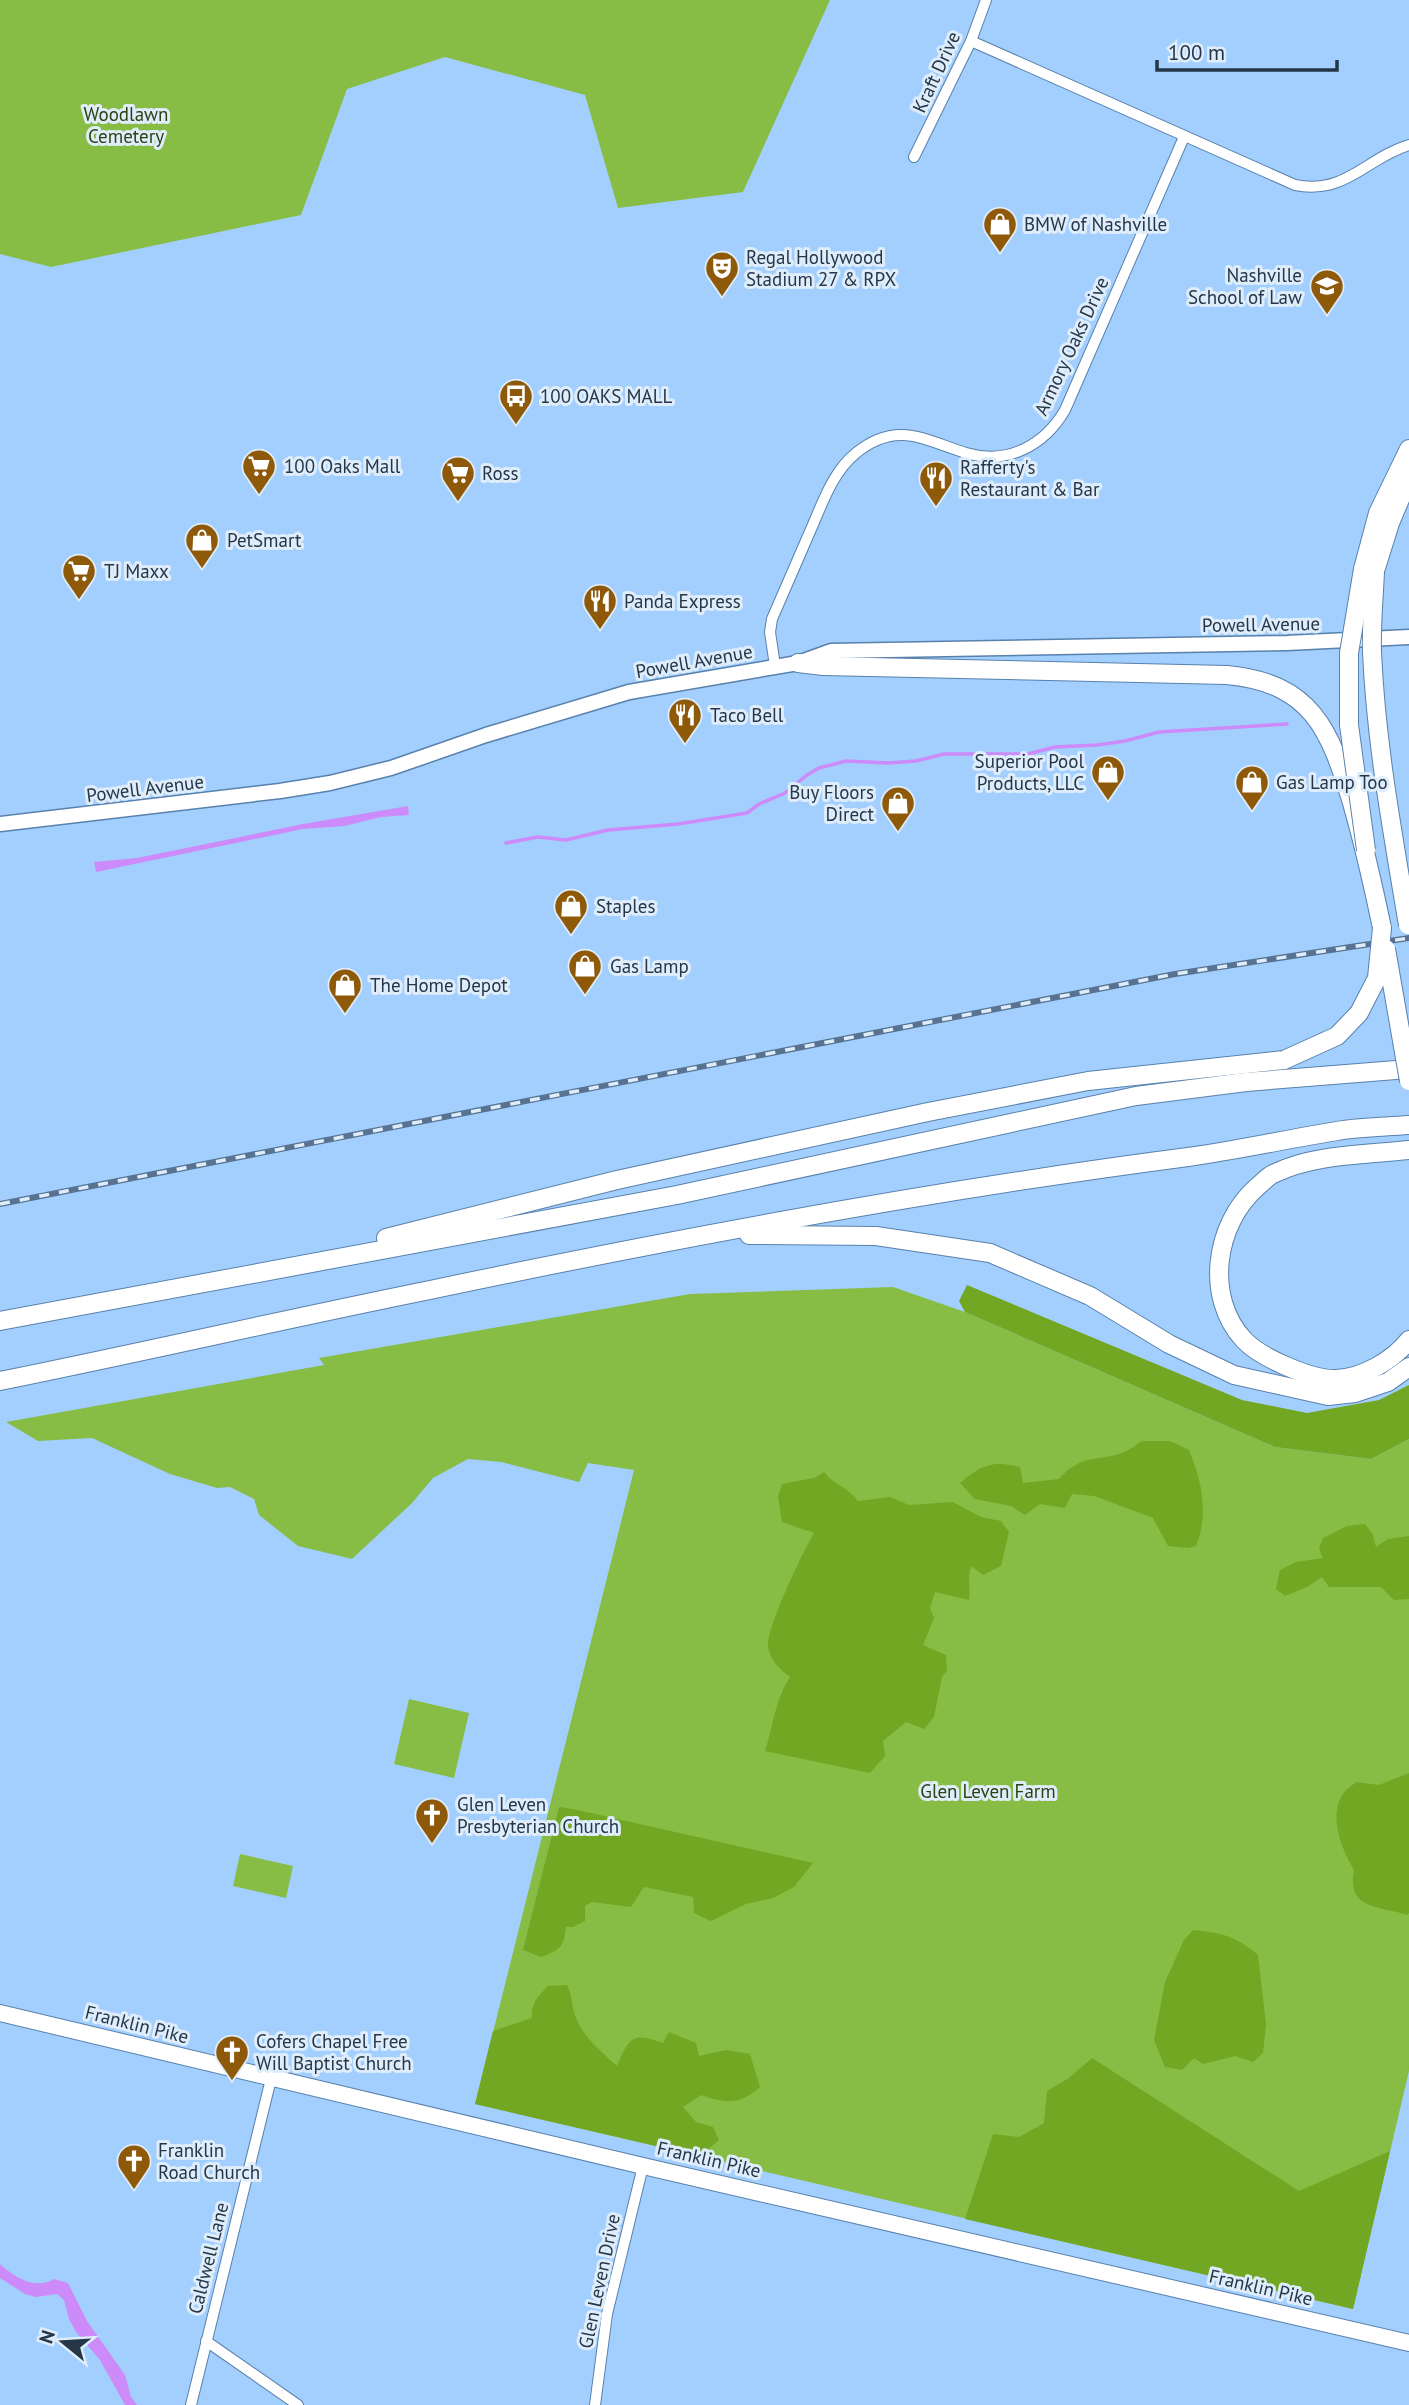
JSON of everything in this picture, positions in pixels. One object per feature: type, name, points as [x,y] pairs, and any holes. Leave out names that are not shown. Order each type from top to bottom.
[{"type":"highway","points":[[1409,449],[1378,513],[1369,570],[1349,653],[1349,725],[1366,850],[1409,1081]]},
{"type":"highway","points":[[1409,478],[1369,570],[1376,713],[1389,812],[1409,929]]},
{"type":"highway","points":[[798,663],[822,666],[1227,675],[1258,680],[1278,687],[1311,711],[1329,737],[1339,759],[1366,850]]},
{"type":"highway","points":[[210,1282],[617,1180],[928,1112],[1088,1082],[1284,1060],[1337,1036],[1359,1013],[1377,978],[1382,928]]},
{"type":"highway","points":[[0,1321],[677,1195],[1136,1096],[1246,1082],[1409,1069]]},
{"type":"highway","points":[[0,1381],[704,1235],[936,1193],[1237,1150],[1341,1130],[1409,1125]]},
{"type":"highway","points":[[1409,1150],[1320,1160],[1271,1175],[1247,1196],[1235,1212],[1225,1232],[1219,1263],[1223,1301],[1231,1322],[1245,1341],[1265,1356],[1287,1366],[1335,1379],[1361,1373],[1398,1354],[1409,1340]]},
{"type":"highway","points":[[704,1235],[876,1236],[990,1253],[1090,1296],[1169,1344],[1234,1375],[1328,1396],[1355,1393],[1388,1382],[1409,1367]]},
{"type":"main road","name":"Powell Avenue","points":[[0,824],[330,783],[391,768],[486,735],[629,692],[798,663],[831,651],[1273,643],[1409,637]]},
{"type":"main road","name":"Franklin Pike","points":[[0,2013],[643,2166],[1409,2343]]},
{"type":"street","name":"Kraft Drive","points":[[914,157],[971,41],[986,0]]},
{"type":"street","points":[[971,41],[1280,180],[1308,187],[1345,181],[1409,145]]},
{"type":"street","name":"Armory Oaks Drive","points":[[775,666],[770,632],[772,619],[833,482],[839,470],[854,454],[874,442],[906,435],[931,439],[976,455],[1003,456],[1029,447],[1055,425],[1065,410],[1184,137]]},
{"type":"street","name":"Caldwell Lane","points":[[191,2405],[271,2078]]},
{"type":"street","name":"Glen Leven Drive","points":[[595,2405],[607,2314],[643,2166]]},
{"type":"street","points":[[206,2341],[298,2405]]},
{"type":"green space","name":"Woodlawn Cemetery","points":[[0,0],[830,0],[743,192],[618,208],[585,95],[445,57],[347,89],[301,215],[51,267],[0,254]]},
{"type":"green space","points":[[967,1285],[1242,1400],[1307,1413],[1379,1400],[1409,1385],[1409,1439],[1371,1459],[1275,1447],[965,1312],[959,1301]]},
{"type":"green space","name":"Glen Leven Farm","points":[[893,1287],[965,1312],[1275,1447],[1371,1459],[1409,1439],[1409,2071],[1353,2309],[475,2104],[634,1470],[588,1463],[579,1482],[501,1462],[468,1459],[433,1478],[412,1503],[352,1559],[298,1546],[259,1515],[254,1499],[230,1487],[217,1488],[170,1474],[92,1438],[38,1441],[6,1422],[324,1365],[319,1358],[690,1294]]},
{"type":"green space","points":[[1142,1441],[1170,1441],[1189,1450],[1197,1474],[1203,1510],[1196,1546],[1168,1546],[1153,1518],[1094,1496],[1072,1494],[1065,1508],[1040,1504],[1025,1515],[1011,1506],[975,1499],[960,1483],[981,1468],[994,1464],[1020,1467],[1023,1483],[1059,1479],[1081,1462],[1122,1453]]},
{"type":"green space","points":[[824,1472],[858,1501],[890,1497],[909,1505],[953,1502],[981,1517],[1001,1521],[1009,1532],[1001,1566],[983,1575],[971,1566],[969,1600],[935,1592],[930,1608],[934,1618],[923,1645],[946,1655],[947,1671],[942,1677],[934,1717],[924,1729],[906,1722],[883,1741],[885,1756],[870,1773],[765,1751],[777,1705],[790,1677],[773,1661],[768,1647],[769,1637],[786,1590],[814,1533],[782,1522],[778,1497],[782,1484],[814,1478]]},
{"type":"green space","points":[[1365,1524],[1373,1535],[1376,1547],[1388,1539],[1409,1536],[1409,1599],[1394,1600],[1381,1587],[1329,1587],[1322,1577],[1285,1596],[1276,1589],[1280,1570],[1296,1562],[1323,1558],[1319,1549],[1323,1538],[1347,1526]]},
{"type":"green space","points":[[409,1699],[469,1713],[454,1778],[394,1764]]},
{"type":"green space","points":[[1409,1773],[1407,1915],[1367,1904],[1355,1893],[1354,1870],[1338,1833],[1337,1812],[1343,1794],[1356,1782],[1379,1785]]},
{"type":"green space","points":[[559,1807],[813,1863],[794,1887],[773,1898],[746,1904],[711,1921],[694,1913],[693,1897],[644,1887],[631,1907],[592,1902],[585,1906],[585,1921],[573,1927],[566,1927],[560,1947],[541,1957],[523,1950]]},
{"type":"green space","points":[[240,1854],[293,1866],[286,1898],[233,1886]]},
{"type":"green space","points":[[1193,1930],[1228,1937],[1243,1943],[1258,1955],[1266,2024],[1263,2053],[1253,2062],[1235,2056],[1203,2064],[1194,2058],[1182,2070],[1165,2067],[1154,2040],[1165,1982],[1184,1940]]},
{"type":"green space","points":[[567,1985],[581,2028],[617,2066],[633,2040],[644,2038],[663,2043],[669,2032],[696,2043],[699,2056],[726,2050],[750,2054],[760,2087],[739,2100],[718,2100],[701,2095],[683,2107],[696,2122],[713,2127],[719,2140],[700,2156],[475,2104],[493,2031],[532,2018],[536,2000],[548,1986]]},
{"type":"green space","points":[[1092,2058],[1299,2191],[1390,2151],[1353,2309],[965,2219],[993,2134],[1019,2137],[1044,2123],[1047,2091],[1069,2078]]},
{"type":"shaded area","points":[[408,806],[409,815],[381,817],[344,826],[303,829],[96,872],[94,862],[137,858],[303,824]]},
{"type":"shaded area","points":[[0,2264],[12,2274],[33,2283],[54,2279],[68,2283],[87,2321],[125,2375],[131,2397],[137,2405],[125,2405],[100,2360],[76,2332],[64,2300],[57,2294],[36,2297],[25,2294],[0,2278]]},
{"type":"waterway","points":[[506,843],[538,837],[566,840],[608,830],[678,824],[747,813],[759,804],[785,793],[819,768],[846,761],[888,763],[916,761],[944,754],[1028,754],[1055,747],[1125,741],[1159,732],[1287,724]]},
{"type":"railway","points":[[0,1204],[1175,974],[1409,938]]},
{"type":"place","name":"BMW of Nashville","points":[[1000,254]]},
{"type":"place","name":"Regal Hollywood Stadium 27 & RPX","points":[[722,298]]},
{"type":"place","name":"Nashville School of Law","points":[[1327,316]]},
{"type":"place","name":"100 OAKS MALL","points":[[516,426]]},
{"type":"place","name":"100 Oaks Mall","points":[[259,496]]},
{"type":"place","name":"Ross","points":[[458,503]]},
{"type":"place","name":"Rafferty's Restaurant & Bar","points":[[936,508]]},
{"type":"place","name":"PetSmart","points":[[202,570]]},
{"type":"place","name":"TJ Maxx","points":[[79,601]]},
{"type":"place","name":"Panda Express","points":[[600,631]]},
{"type":"place","name":"Taco Bell","points":[[685,745]]},
{"type":"place","name":"Superior Pool Products, LLC","points":[[1108,802]]},
{"type":"place","name":"Gas Lamp Too","points":[[1252,812]]},
{"type":"place","name":"Buy Floors Direct","points":[[898,833]]},
{"type":"place","name":"Staples","points":[[571,936]]},
{"type":"place","name":"Gas Lamp","points":[[585,996]]},
{"type":"place","name":"The Home Depot","points":[[345,1015]]},
{"type":"place","name":"Glen Leven Presbyterian Church","points":[[432,1845]]},
{"type":"place","name":"Cofers Chapel Free Will Baptist Church","points":[[232,2082]]},
{"type":"place","name":"Franklin Road Church","points":[[134,2191]]}]
